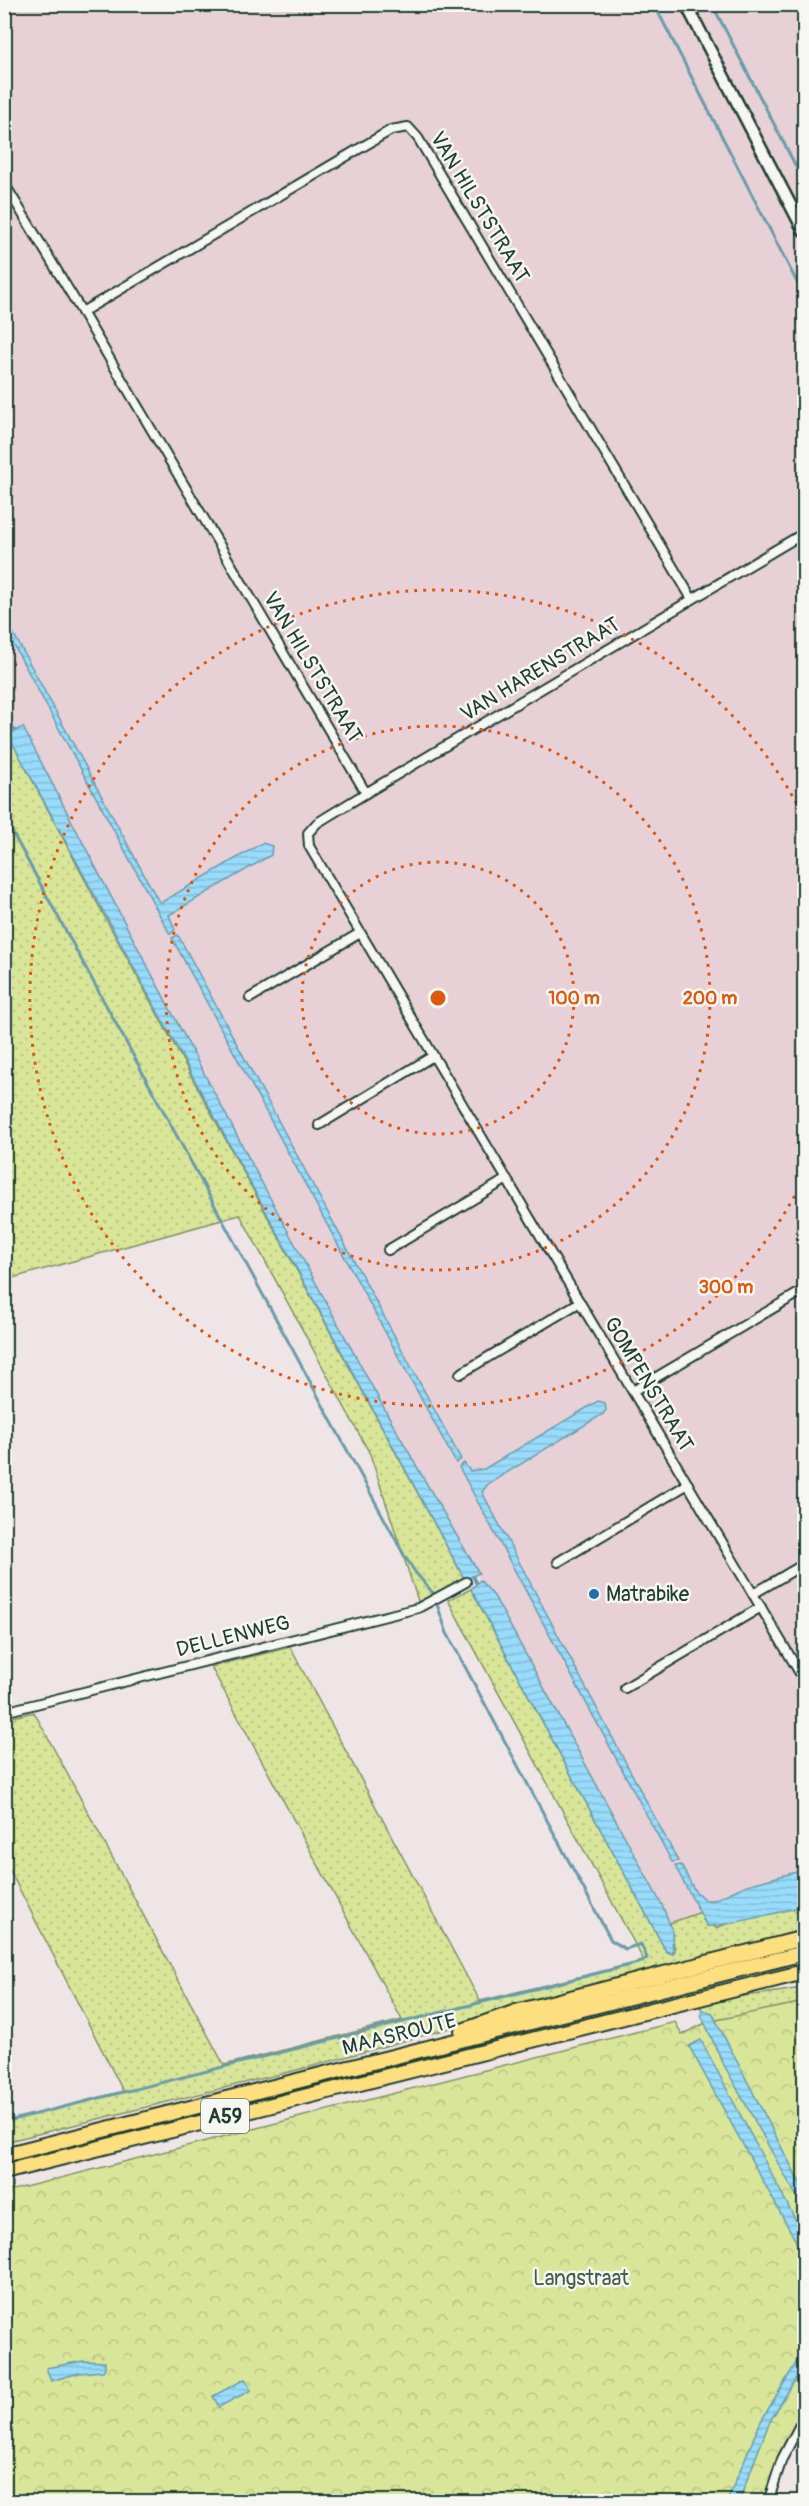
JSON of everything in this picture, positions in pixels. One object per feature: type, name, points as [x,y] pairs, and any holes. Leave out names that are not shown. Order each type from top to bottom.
[{"type":"highway","name":"A59","points":[[387,2058],[516,2012],[804,1938]]},
{"type":"highway","name":"MAASROUTE","points":[[4,2155],[804,1953]]},
{"type":"highway","name":"MAASROUTE","points":[[4,2172],[804,1972]]},
{"type":"highway","name":"A59","points":[[761,1983],[804,1978]]},
{"type":"street","points":[[686,4],[804,231]]},
{"type":"street","name":"VAN HILSTSTRAAT","points":[[82,312],[391,130],[408,127],[424,148],[692,599]]},
{"type":"street","name":"VAN HILSTSTRAAT","points":[[4,183],[366,793]]},
{"type":"street","name":"VAN HARENSTRAAT","points":[[309,846],[308,833],[317,823],[804,533]]},
{"type":"street","name":"GOMPENSTRAAT","points":[[309,846],[804,1680]]},
{"type":"street","points":[[250,998],[360,933]]},
{"type":"street","points":[[319,1125],[434,1056]]},
{"type":"street","points":[[388,1250],[507,1179]]},
{"type":"street","points":[[633,1391],[804,1290]]},
{"type":"street","name":"GOMPENSTRAAT","points":[[460,1374],[580,1302]]},
{"type":"street","name":"GOMPENSTRAAT","points":[[558,1562],[688,1484]]},
{"type":"street","points":[[753,1594],[804,1564]]},
{"type":"street","name":"DELLENWEG","points":[[4,1712],[400,1613],[429,1602],[466,1582]]},
{"type":"street","points":[[626,1688],[761,1608]]},
{"type":"street","points":[[768,2502],[782,2459],[804,2417]]},
{"type":"shaded area","points":[[4,5],[804,5],[804,1870],[747,1885],[714,1900],[705,1900],[695,1891],[681,1865],[675,1866],[701,1912],[670,1923],[5,725]]},
{"type":"green space","points":[[8,734],[95,899],[465,1580],[419,1604],[370,1454],[240,1215],[5,1280],[4,735]]},
{"type":"green space","points":[[471,1589],[666,1951],[673,1954],[675,1951],[670,1923],[701,1912],[703,1920],[716,1928],[737,1920],[804,1906],[804,1930],[313,2066],[5,2142],[5,2122],[123,2091],[5,1861],[5,1719],[34,1712],[224,2065],[402,2020],[211,1667],[290,1647],[480,2001],[644,1961],[448,1600]]},
{"type":"green space","points":[[804,1987],[804,2191],[712,2013],[702,2010],[698,2003]]},
{"type":"green space","name":"Langstraat","points":[[804,2002],[804,2410],[785,2442],[762,2501],[5,2502],[5,2192],[675,2022],[682,2035],[707,2022]]},
{"type":"water","points":[[4,616],[159,902],[262,843],[272,846],[271,855],[169,915],[175,930],[170,934],[5,629]]},
{"type":"water","points":[[23,727],[314,1280],[395,1428],[479,1573],[465,1580],[14,746],[8,734]]},
{"type":"water","points":[[178,935],[461,1459],[456,1463],[172,938]]},
{"type":"water","points":[[598,1401],[605,1403],[606,1410],[603,1414],[488,1484],[482,1492],[678,1861],[672,1862],[459,1467],[464,1463],[470,1471],[484,1469]]},
{"type":"water","points":[[480,1580],[494,1596],[663,1907],[672,1930],[673,1954],[666,1951],[471,1589]]},
{"type":"water","points":[[681,1865],[695,1891],[705,1900],[714,1900],[747,1885],[804,1870],[804,1906],[739,1922],[707,1926],[675,1866]]},
{"type":"water","points":[[702,2010],[712,2013],[804,2191],[804,2210],[724,2065],[701,2015]]},
{"type":"water","points":[[701,2040],[804,2236],[804,2256],[689,2046]]},
{"type":"water","points":[[804,2350],[804,2365],[769,2423],[739,2501],[727,2501],[761,2421]]},
{"type":"water","points":[[83,2361],[105,2362],[105,2368],[103,2371],[79,2373],[51,2381],[46,2368]]},
{"type":"water","points":[[245,2379],[251,2390],[219,2407],[213,2396]]},
{"type":"waterway","points":[[654,4],[804,296]]},
{"type":"waterway","points":[[712,4],[804,182]]},
{"type":"waterway","points":[[4,716],[15,731]]},
{"type":"waterway","points":[[4,817],[404,1555],[433,1593],[447,1633],[611,1940],[625,1949],[641,1944],[647,1958],[642,1962],[4,2122]]},
{"type":"waterway","points":[[473,1577],[476,1583]]},
{"type":"place","name":"Matrabike","points":[[594,1594]]}]
